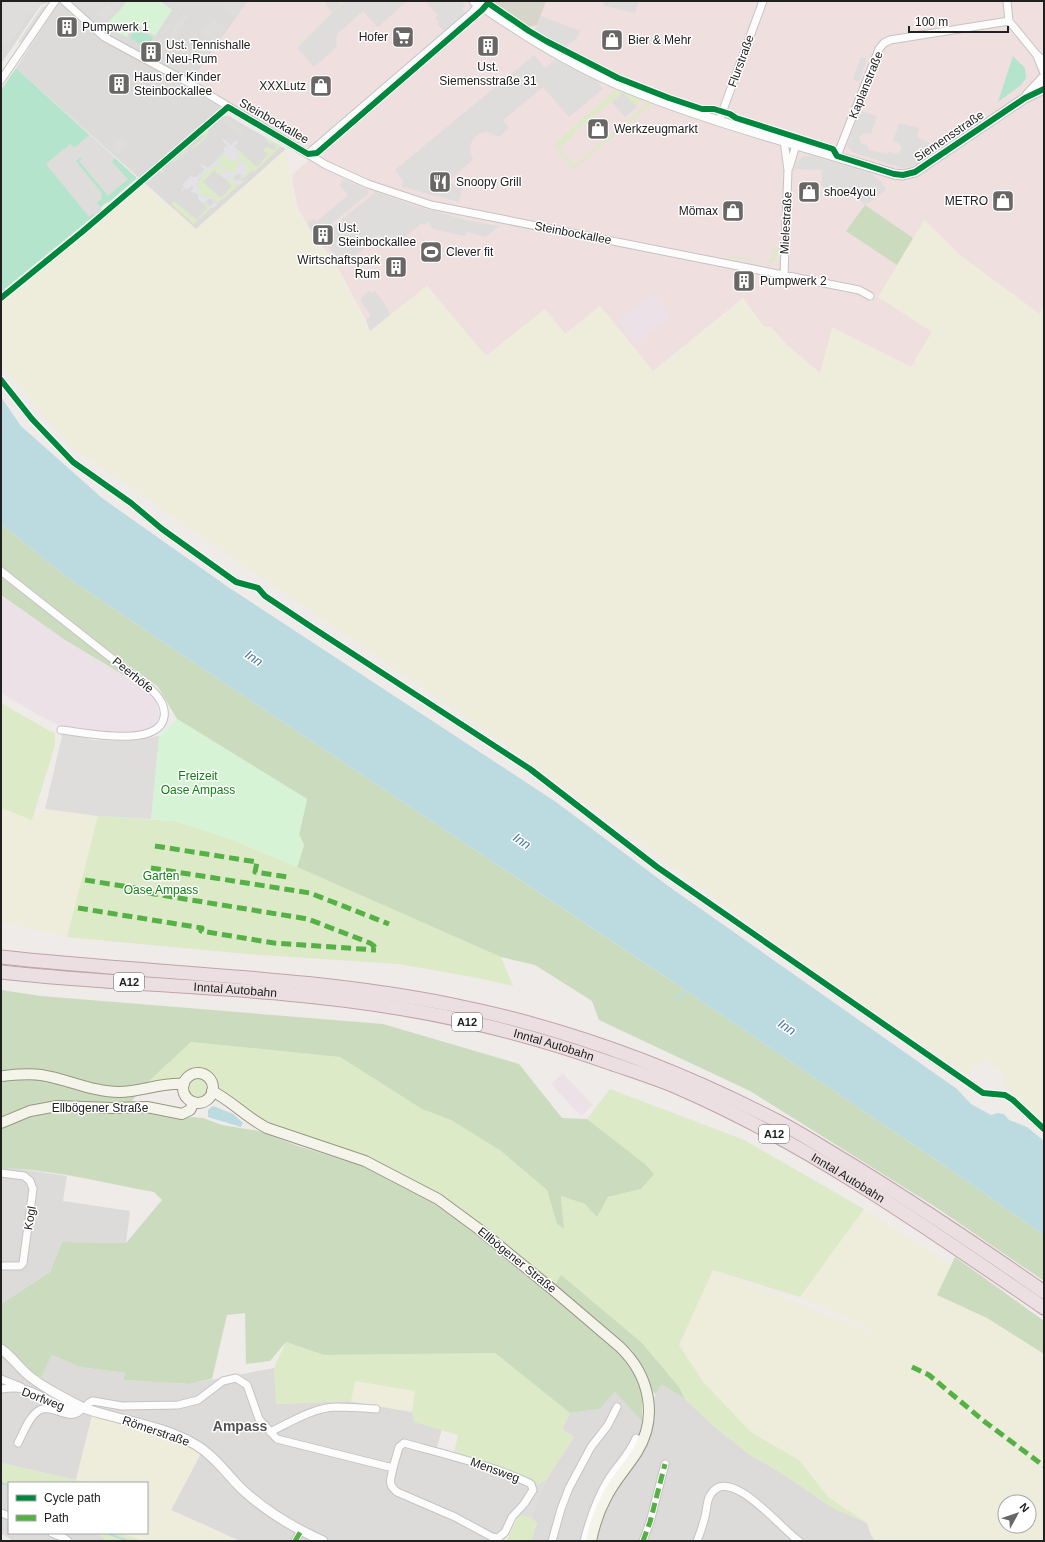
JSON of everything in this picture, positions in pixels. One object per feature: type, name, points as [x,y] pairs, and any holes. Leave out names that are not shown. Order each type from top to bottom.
[{"type":"highway","points":[[1,951],[19,954],[32,960]]},
{"type":"highway","name":"Inntal Autobahn","points":[[1,957],[286,981],[353,989],[455,1005],[563,1033],[658,1066],[705,1086],[782,1124],[874,1178],[953,1229],[1044,1292]]},
{"type":"highway","name":"Inntal Autobahn","points":[[1,972],[308,996],[401,1008],[450,1018],[556,1044],[678,1087],[738,1115],[776,1135],[866,1188],[1044,1308]]},
{"type":"main road","points":[[192,1074],[202,1074],[210,1080],[212,1091],[211,1096],[200,1103],[194,1102],[186,1096],[183,1089],[188,1077],[192,1074]]},
{"type":"main road","points":[[1,1076],[40,1075],[88,1087],[118,1092],[130,1092],[166,1084],[184,1084]]},
{"type":"main road","name":"Ellbögener Straße","points":[[212,1091],[223,1096],[255,1122],[267,1128],[365,1161],[438,1199],[480,1230],[552,1289],[629,1356],[640,1373],[648,1395],[646,1430],[636,1453],[604,1501],[591,1541]]},
{"type":"main road","name":"Ellbögener Straße","points":[[1,1123],[30,1111],[57,1106],[112,1108],[147,1107],[182,1114],[190,1110],[194,1102]]},
{"type":"street","points":[[1,80],[55,1]]},
{"type":"street","name":"Steinbockallee","points":[[64,1],[104,37],[191,84],[326,165],[385,190],[431,205],[859,290],[870,296]]},
{"type":"street","name":"Flurstraße","points":[[719,121],[763,1]]},
{"type":"street","points":[[1007,1],[1009,21],[1036,54],[1044,61]]},
{"type":"street","points":[[308,154],[461,23],[477,3]]},
{"type":"street","name":"Siemensstraße","points":[[477,3],[531,39],[592,71],[652,97],[719,121],[894,174],[912,174],[1025,98],[1044,89]]},
{"type":"street","name":"Kaplanstraße","points":[[836,156],[879,49],[884,43],[890,40],[1009,21]]},
{"type":"street","points":[[1036,54],[1044,77]]},
{"type":"street","name":"Siemensstraße","points":[[1025,98],[1044,77]]},
{"type":"street","name":"Mielestraße","points":[[784,141],[788,170],[784,275]]},
{"type":"street","name":"Mielestraße","points":[[788,170],[796,145]]},
{"type":"street","name":"Peerhöfe","points":[[1,571],[152,690],[161,701],[165,711],[164,720],[161,725],[151,733],[144,735],[123,737],[61,730]]},
{"type":"street","name":"Kogl","points":[[1,1174],[24,1176],[30,1181],[34,1193],[23,1263],[20,1266],[1,1266]]},
{"type":"street","name":"Römerstraße","points":[[1,1349],[6,1352],[27,1374],[39,1383],[82,1409],[160,1430],[196,1445],[213,1459],[240,1487],[273,1514],[301,1531],[323,1541]]},
{"type":"street","points":[[1,1378],[22,1388]]},
{"type":"street","points":[[18,1443],[33,1417],[40,1410],[50,1409],[76,1414],[93,1400],[122,1406],[178,1405],[198,1400],[223,1381],[236,1378],[247,1385],[257,1415],[276,1438],[393,1468]]},
{"type":"street","name":"Dorfweg","points":[[1,1388],[22,1388],[70,1409],[82,1409]]},
{"type":"street","points":[[270,1432],[305,1414],[335,1407],[376,1409]]},
{"type":"street","points":[[552,1541],[561,1509],[570,1488],[592,1447],[608,1425],[617,1407]]},
{"type":"street","points":[[584,1541],[593,1510],[600,1494],[610,1477],[632,1448],[636,1438]]},
{"type":"street","name":"Mensweg","points":[[404,1443],[493,1468],[524,1480],[531,1484],[533,1490],[524,1504],[512,1517],[505,1532],[498,1538],[492,1537],[455,1517],[397,1492],[391,1487],[390,1483],[393,1468],[399,1447],[404,1443]]},
{"type":"street","points":[[643,1541],[650,1522],[665,1464]]},
{"type":"street","points":[[697,1541],[710,1495],[717,1488],[726,1486],[735,1489],[750,1498],[799,1541]]},
{"type":"street","points":[[295,1541],[301,1531]]},
{"type":"street","points":[[54,1534],[68,1541]]},
{"type":"shaded area","points":[[1,1],[49,1],[48,3],[41,5],[1,64]]},
{"type":"shaded area","points":[[36,1],[37,4],[41,3],[33,14],[26,15],[26,19],[10,43],[1,44],[1,4]]},
{"type":"shaded area","points":[[60,1],[248,1],[187,87],[222,108],[223,116],[229,116],[286,149],[196,229],[16,68]]},
{"type":"shaded area","points":[[227,1],[244,1],[245,4],[237,16],[235,15],[234,17],[222,8]]},
{"type":"shaded area","points":[[248,1],[1044,1],[1044,307],[1040,314],[961,256],[924,220],[932,332],[911,367],[833,328],[820,373],[786,344],[771,327],[764,327],[743,298],[653,371],[600,306],[565,334],[545,309],[486,356],[427,286],[370,331],[366,320],[335,262],[312,233],[298,208],[292,175],[317,153],[192,81]]},
{"type":"shaded area","points":[[327,1],[343,1],[332,12],[325,4]]},
{"type":"shaded area","points":[[345,1],[407,1],[378,27],[363,11],[338,33],[336,39],[337,44],[334,50],[314,67],[297,48]]},
{"type":"shaded area","points":[[425,1],[462,1],[465,5],[462,9],[466,14],[444,31],[437,24],[439,22],[435,18],[438,15]]},
{"type":"shaded area","points":[[488,1],[546,1],[537,25],[526,27]]},
{"type":"shaded area","points":[[605,1],[639,1],[635,13],[603,5]]},
{"type":"shaded area","points":[[108,3],[115,12],[104,23],[96,13]]},
{"type":"shaded area","points":[[49,4],[24,43],[18,42],[42,7]]},
{"type":"shaded area","points":[[181,7],[182,8],[161,38],[162,40],[155,52],[151,49]]},
{"type":"shaded area","points":[[183,14],[188,17],[160,56],[158,54],[171,37],[169,34]]},
{"type":"shaded area","points":[[541,16],[580,31],[576,39],[568,44],[566,49],[534,32]]},
{"type":"shaded area","points":[[213,20],[226,28],[216,43],[201,33],[207,24],[209,26]]},
{"type":"shaded area","points":[[534,55],[545,68],[555,60],[597,81],[603,89],[569,117],[543,87],[503,120],[509,128],[499,137],[488,132],[481,133],[475,137],[471,143],[470,150],[473,160],[447,182],[462,187],[459,202],[402,187],[403,181],[395,170]]},
{"type":"shaded area","points":[[861,57],[867,59],[859,82],[853,79]]},
{"type":"shaded area","points":[[157,69],[187,86],[187,91],[156,74]]},
{"type":"shaded area","points":[[623,92],[637,107],[625,117],[612,102]]},
{"type":"shaded area","points":[[860,111],[877,116],[871,134],[864,133],[859,139],[861,144],[867,145],[869,150],[886,154],[890,152],[895,154],[900,152],[901,147],[898,143],[893,141],[899,123],[919,128],[917,137],[938,149],[915,165],[902,168],[852,152],[847,145]]},
{"type":"shaded area","points":[[227,117],[243,132],[240,136],[223,121]]},
{"type":"shaded area","points":[[89,135],[115,158],[112,162],[128,179],[108,196],[79,161],[82,159],[81,157],[76,161],[101,192],[102,199],[97,203],[101,208],[100,212],[95,215],[92,214],[89,217],[46,164],[70,144],[74,148]]},
{"type":"shaded area","points":[[122,137],[129,143],[119,154],[111,147]]},
{"type":"shaded area","points":[[224,139],[231,145],[236,140],[238,142],[234,147],[238,150],[237,156],[246,164],[248,170],[244,176],[239,174],[235,175],[234,178],[236,181],[241,179],[241,181],[244,181],[240,185],[233,182],[230,176],[227,180],[221,176],[223,171],[217,165],[199,178],[197,186],[199,193],[204,197],[213,197],[218,204],[211,209],[211,205],[214,203],[213,199],[209,198],[204,204],[198,200],[198,195],[196,193],[190,192],[193,189],[193,186],[187,190],[185,188],[182,192],[181,191],[184,187],[182,185],[192,175],[192,177],[196,177],[204,171],[200,165],[202,164],[208,168],[225,151],[223,149],[226,146],[228,148],[228,146],[222,141]],"holes":[[[224,154],[229,160],[236,159],[242,162],[237,165],[234,173],[228,172],[218,160]]]},
{"type":"shaded area","points":[[804,156],[812,156],[870,173],[881,182],[886,190],[865,205],[856,196],[821,186],[822,170],[794,169],[797,161]]},
{"type":"shaded area","points":[[343,179],[367,189],[369,193],[328,227],[330,229],[376,192],[415,206],[470,221],[499,226],[486,237],[467,232],[465,236],[433,229],[428,222],[424,225],[422,223],[391,248],[380,235],[341,267],[336,257],[322,239],[326,236],[323,232],[317,237],[307,224],[314,218],[317,221],[348,195],[340,185]]},
{"type":"shaded area","points":[[369,290],[372,293],[375,291],[387,307],[390,315],[370,331],[366,320],[371,316],[360,300]]},
{"type":"shaded area","points":[[653,293],[671,317],[636,345],[617,321]]},
{"type":"shaded area","points":[[1,596],[65,640],[142,686],[154,697],[157,704],[159,717],[154,726],[144,731],[109,733],[68,729],[42,717],[1,693]]},
{"type":"shaded area","name":"Freizeit Oase Ampass","points":[[63,732],[93,740],[126,741],[159,736],[151,819],[98,816],[45,809]]},
{"type":"shaded area","points":[[563,1074],[593,1105],[581,1116],[551,1084]]},
{"type":"shaded area","points":[[1,1168],[13,1168],[67,1176],[63,1201],[130,1211],[126,1243],[62,1242],[50,1272],[1,1304]]},
{"type":"shaded area","points":[[1,1352],[40,1377],[52,1355],[80,1367],[125,1373],[123,1380],[189,1384],[274,1368],[277,1404],[348,1401],[412,1412],[415,1422],[442,1429],[437,1447],[518,1474],[536,1485],[528,1506],[519,1511],[504,1541],[240,1541],[171,1510],[201,1453],[92,1416],[76,1480],[1,1463]]},
{"type":"shaded area","points":[[662,1385],[685,1399],[717,1429],[749,1454],[780,1472],[833,1508],[867,1523],[872,1537],[876,1541],[531,1541],[537,1523],[531,1518],[546,1480],[574,1437],[562,1429],[570,1413],[600,1409],[615,1392],[642,1420]]},
{"type":"shaded area","points":[[546,1480],[531,1518],[519,1515],[519,1511],[528,1506],[536,1485]]},
{"type":"shaded area","points":[[1,1482],[8,1486],[8,1534],[108,1534],[120,1541],[13,1541],[1,1533]]},
{"type":"green space","points":[[127,1],[160,1],[172,10],[155,36],[135,24],[127,37],[104,26]]},
{"type":"green space","points":[[343,1],[345,1],[302,44],[296,39],[305,39]]},
{"type":"green space","points":[[136,28],[153,38],[147,48],[130,38]]},
{"type":"green space","points":[[1013,56],[1025,68],[1026,78],[1021,85],[998,102]]},
{"type":"green space","points":[[16,68],[137,178],[101,207],[97,214],[1,292],[1,90]]},
{"type":"green space","points":[[621,90],[642,100],[636,106],[623,92],[574,132],[575,134],[559,148],[573,164],[575,165],[649,102],[652,102],[652,104],[574,169],[572,168],[555,146],[556,143],[614,91]]},
{"type":"green space","points":[[208,128],[208,133],[203,141],[175,162],[171,160],[174,160],[185,151],[183,150],[188,151],[205,136],[200,135]]},
{"type":"green space","points":[[266,138],[281,146],[255,171],[252,171],[242,179],[240,175],[242,176],[248,170],[243,161],[237,156],[238,150],[257,167],[268,154],[263,150],[266,147],[273,150],[276,148],[275,144],[270,144]]},
{"type":"green space","points":[[286,149],[291,185],[297,209],[311,234],[334,262],[363,317],[366,328],[370,331],[427,286],[486,356],[545,309],[565,334],[600,306],[654,372],[744,299],[764,327],[771,327],[786,344],[820,373],[832,328],[911,367],[932,332],[878,297],[924,220],[961,256],[1039,314],[1044,307],[1044,1127],[1021,1106],[1005,1085],[1003,1072],[985,1059],[967,1075],[816,972],[509,747],[71,447],[1,365],[1,300],[144,183],[196,229]]},
{"type":"green space","points":[[225,154],[231,159],[236,159],[242,162],[237,165],[234,173],[224,169],[219,163],[218,160]]},
{"type":"green space","points":[[217,165],[223,171],[223,174],[221,176],[214,170],[203,182],[221,198],[232,186],[227,181],[229,176],[236,183],[240,184],[217,204],[215,199],[207,196],[204,197],[199,193],[198,184],[205,172]]},
{"type":"green space","points":[[174,201],[197,220],[207,208],[204,204],[206,201],[207,204],[212,207],[194,224],[171,204]]},
{"type":"green space","points":[[865,205],[913,238],[897,265],[846,231]]},
{"type":"green space","points":[[774,247],[778,247],[777,255],[774,261],[769,263],[727,257],[727,255],[766,262],[772,257]]},
{"type":"green space","points":[[1,524],[64,575],[664,976],[945,1166],[1044,1235],[1044,1281],[934,1206],[750,1091],[599,1020],[592,1001],[535,965],[501,957],[297,867],[304,845],[299,835],[307,799],[177,719],[158,687],[64,617],[1,566]]},
{"type":"green space","points":[[1,575],[142,686],[65,640],[1,595]]},
{"type":"green space","points":[[1,703],[55,733],[55,745],[32,820],[1,808]]},
{"type":"green space","name":"Freizeit Oase Ampass","points":[[177,719],[307,799],[299,835],[304,845],[297,867],[228,838],[174,821],[151,819],[159,736]]},
{"type":"green space","points":[[1,808],[32,820],[45,809],[98,816],[67,937],[1,922]]},
{"type":"green space","name":"Garten Oase Ampass","points":[[98,816],[174,821],[228,838],[501,957],[513,986],[473,977],[398,964],[247,954],[67,937]]},
{"type":"green space","points":[[1,990],[41,996],[383,1024],[519,1064],[562,1118],[587,1119],[645,1164],[654,1174],[641,1189],[608,1197],[597,1217],[585,1204],[561,1196],[564,1229],[557,1224],[547,1190],[501,1151],[451,1120],[422,1109],[340,1057],[191,1042],[148,1082],[132,1101],[180,1119],[192,1117],[203,1118],[222,1125],[259,1131],[298,1146],[360,1165],[433,1203],[476,1234],[619,1353],[633,1372],[642,1392],[642,1421],[615,1392],[600,1409],[570,1413],[495,1353],[324,1355],[286,1342],[270,1361],[246,1364],[245,1313],[227,1315],[212,1379],[189,1384],[123,1380],[125,1373],[80,1367],[52,1355],[41,1377],[36,1375],[1,1342],[1,1304],[50,1272],[62,1242],[126,1243],[162,1200],[154,1192],[59,1174],[1,1168]]},
{"type":"green space","points":[[191,1042],[340,1057],[422,1109],[451,1120],[501,1151],[547,1190],[557,1224],[564,1229],[561,1196],[585,1204],[640,1189],[645,1164],[587,1119],[610,1089],[744,1140],[864,1209],[800,1297],[713,1270],[679,1345],[704,1383],[752,1433],[799,1460],[828,1497],[867,1523],[833,1508],[780,1472],[749,1454],[717,1429],[685,1399],[679,1387],[642,1343],[552,1289],[455,1211],[365,1161],[239,1110],[211,1096],[200,1103],[190,1100],[186,1096],[184,1090],[184,1084],[187,1077],[148,1082]]},
{"type":"green space","points":[[864,1209],[951,1265],[937,1295],[987,1318],[1044,1354],[1044,1541],[876,1541],[872,1537],[867,1523],[828,1497],[799,1460],[752,1433],[704,1383],[679,1345],[713,1270],[863,1329],[884,1342],[866,1327],[800,1297]]},
{"type":"green space","points":[[955,1257],[1044,1321],[1044,1354],[987,1318],[937,1295]]},
{"type":"green space","points":[[561,1275],[642,1343],[679,1387],[685,1399],[662,1385],[656,1394],[654,1393],[632,1350],[555,1285]]},
{"type":"green space","points":[[286,1342],[324,1355],[495,1353],[570,1413],[562,1429],[574,1437],[546,1480],[536,1485],[518,1474],[454,1453],[458,1435],[414,1422],[412,1412],[415,1391],[355,1381],[351,1401],[276,1404],[274,1368]]},
{"type":"green space","points":[[355,1381],[415,1391],[412,1412],[351,1401]]},
{"type":"green space","points":[[92,1416],[160,1434],[201,1453],[171,1510],[240,1541],[128,1541],[110,1534],[148,1534],[148,1482],[85,1482],[76,1480]]},
{"type":"green space","points":[[1,1463],[85,1482],[8,1482],[8,1486],[1,1482]]},
{"type":"green space","points":[[519,1515],[531,1518],[537,1523],[531,1541],[506,1541]]},
{"type":"green space","points":[[97,1534],[124,1534],[143,1541],[108,1541]]},
{"type":"water","name":"Inn","points":[[1,397],[21,426],[102,498],[228,587],[556,802],[671,888],[957,1089],[971,1104],[991,1115],[998,1113],[1004,1114],[1009,1120],[1027,1127],[1044,1141],[1044,1235],[945,1166],[664,976],[64,575],[1,524]]},
{"type":"water","points":[[213,1106],[233,1114],[243,1123],[241,1127],[208,1117],[208,1110]]},
{"type":"waterway","points":[[675,998],[688,991]]},
{"type":"waterway","points":[[1,1483],[8,1485]]},
{"type":"waterway","points":[[110,1534],[128,1541]]},
{"type":"marked path","points":[[155,846],[257,862],[255,872],[288,877]]},
{"type":"marked path","points":[[151,868],[310,893],[389,924]]},
{"type":"marked path","points":[[85,880],[148,890]]},
{"type":"marked path","points":[[148,893],[308,919],[370,943],[376,950]]},
{"type":"marked path","points":[[78,908],[202,928],[201,931],[274,943],[376,950]]},
{"type":"marked path","points":[[912,1367],[929,1375],[985,1422],[1044,1466]]},
{"type":"marked path","points":[[643,1541],[650,1522],[665,1464]]},
{"type":"marked path","points":[[295,1541],[301,1531]]},
{"type":"cycle path","points":[[1,298],[82,232],[228,107],[308,154],[317,153],[482,10],[488,3],[546,41],[618,78],[702,109],[714,109],[730,114],[736,118],[833,149],[837,156],[894,174],[903,175],[915,172],[1025,98],[1044,89]]},
{"type":"cycle path","points":[[1,380],[32,419],[73,462],[131,503],[162,529],[236,582],[258,588],[265,596],[313,628],[530,769],[657,867],[983,1093],[1005,1095],[1013,1100],[1044,1129]]},
{"type":"place","name":"Pumpwerk 1","points":[[67,27]]},
{"type":"place","name":"Hofer","points":[[403,37]]},
{"type":"place","name":"Bier & Mehr","points":[[612,40]]},
{"type":"place","name":"Ust. Siemensstraße 31","points":[[488,46]]},
{"type":"place","name":"Ust. Tennishalle Neu-Rum","points":[[151,52]]},
{"type":"place","name":"Haus der Kinder Steinbockallee","points":[[119,84]]},
{"type":"place","name":"XXXLutz","points":[[321,86]]},
{"type":"place","name":"Werkzeugmarkt","points":[[598,129]]},
{"type":"place","name":"Snoopy Grill","points":[[440,182]]},
{"type":"place","name":"shoe4you","points":[[809,192]]},
{"type":"place","name":"METRO","points":[[1003,201]]},
{"type":"place","name":"Mömax","points":[[733,211]]},
{"type":"place","name":"Ust. Steinbockallee","points":[[323,235]]},
{"type":"place","name":"Clever fit","points":[[431,252]]},
{"type":"place","name":"Wirtschaftspark Rum","points":[[396,267]]},
{"type":"place","name":"Pumpwerk 2","points":[[744,281]]},
{"type":"district","name":"Ampass","points":[[240,1426]]}]
